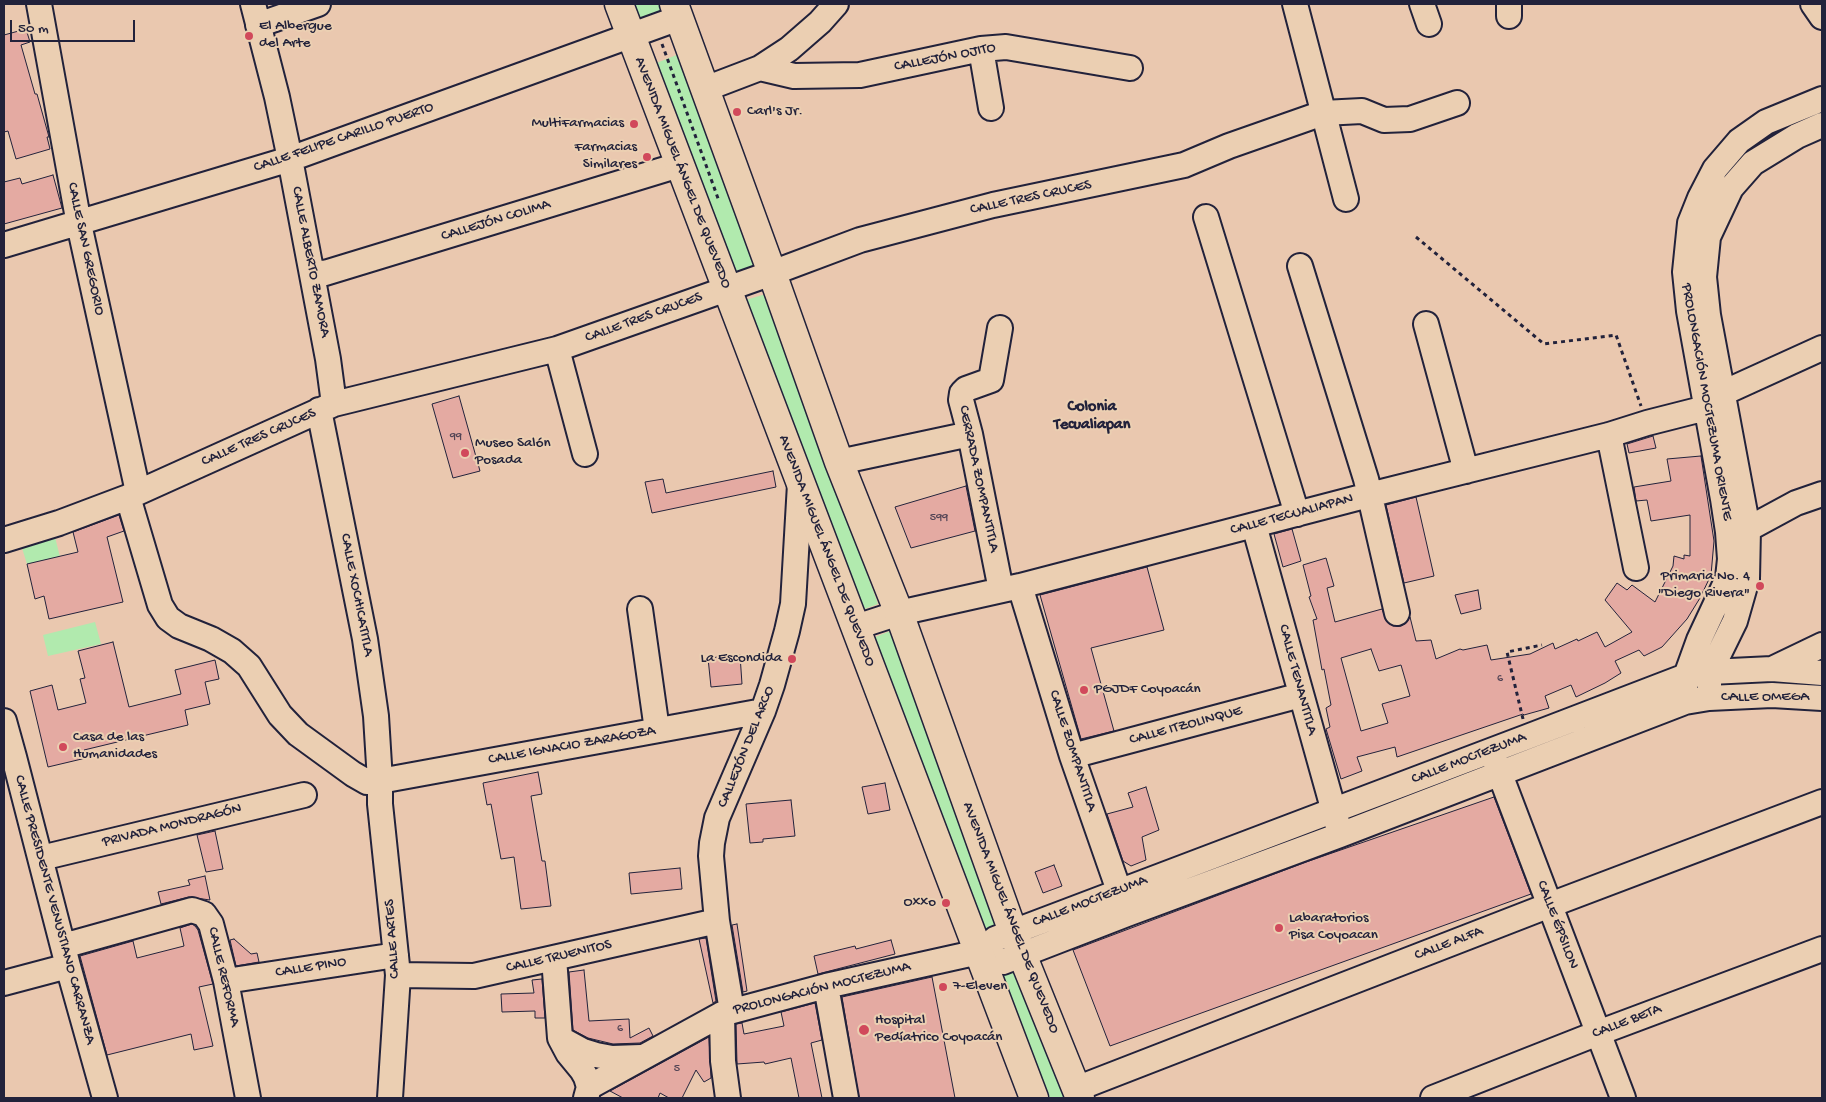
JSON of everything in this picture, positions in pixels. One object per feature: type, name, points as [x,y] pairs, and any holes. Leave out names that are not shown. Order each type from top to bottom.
[{"type":"main road","name":"AVENIDA MIGUEL ÁNGEL DE QUEVEDO","points":[[619,4],[660,21],[705,89],[839,462],[898,613],[1017,943],[1078,1094]]},
{"type":"main road","name":"AVENIDA MIGUEL ÁNGEL DE QUEVEDO","points":[[660,21],[679,165],[1034,1098]]},
{"type":"street","name":"CALLE SAN GREGORIO","points":[[38,4],[79,224],[133,495],[160,605],[168,618],[179,626],[232,651],[249,666],[280,715],[298,734],[353,774],[367,782],[380,781]]},
{"type":"street","points":[[256,14],[318,4]]},
{"type":"street","points":[[705,89],[760,68],[789,49],[820,22],[836,4]]},
{"type":"street","points":[[1295,4],[1346,199]]},
{"type":"street","points":[[1813,4],[1822,18]]},
{"type":"street","name":"CALLE ALBERTO ZAMORA","points":[[256,14],[290,159],[328,359],[327,407]]},
{"type":"street","name":"CALLE FELIPE CARILLO PUERTO","points":[[4,245],[290,159],[660,21]]},
{"type":"street","name":"CALLEJÓN OJITO","points":[[760,68],[794,76],[860,75],[981,49],[1006,47],[1130,68]]},
{"type":"street","points":[[981,49],[991,108]]},
{"type":"street","points":[[1817,101],[1822,127]]},
{"type":"street","name":"PROLONGACIÓN MOCTEZUMA ORIENTE","points":[[1715,400],[1689,311],[1685,272],[1690,224],[1700,198],[1715,169],[1739,141],[1766,122],[1817,101]]},
{"type":"street","name":"CALLE TRES CRUCES","points":[[4,540],[59,523],[133,495],[327,407],[557,349],[860,240],[993,205],[1184,165],[1229,146],[1323,113],[1362,111],[1384,120],[1410,119],[1457,103]]},
{"type":"street","points":[[1766,122],[1778,146]]},
{"type":"street","name":"PROLONGACIÓN MOCTEZUMA ORIENTE","points":[[1708,698],[1710,672],[1735,621],[1747,579],[1715,400],[1704,277],[1708,237],[1731,188],[1753,163],[1778,146],[1822,127]]},
{"type":"street","name":"CALLEJÓN COLIMA","points":[[312,272],[325,273],[679,165]]},
{"type":"street","points":[[1206,217],[1297,514]]},
{"type":"street","points":[[1300,266],[1369,495],[1397,613]]},
{"type":"street","points":[[1426,324],[1466,471]]},
{"type":"street","name":"CERRADA ZOMPANTITLA","points":[[1000,328],[991,380],[966,389],[962,393],[961,400],[1011,588]]},
{"type":"street","name":"CALLE TECUALIAPAN","points":[[856,627],[898,613],[1011,588],[1609,435],[1715,400],[1822,348]]},
{"type":"street","points":[[557,349],[585,454]]},
{"type":"street","name":"CALLE XOCHICATITLA","points":[[327,407],[376,716],[380,781]]},
{"type":"street","points":[[839,462],[970,434]]},
{"type":"street","points":[[1609,435],[1636,568]]},
{"type":"street","name":"CALLEJÓN DEL ARCO","points":[[728,1098],[723,1061],[727,1012],[711,856],[714,830],[717,818],[763,711],[780,658],[793,604],[800,484]]},
{"type":"street","points":[[1738,530],[1796,503],[1822,494]]},
{"type":"street","name":"CALLE TENANTITLA","points":[[1254,525],[1340,836]]},
{"type":"street","name":"PROLONGACIÓN MOCTEZUMA ORIENTE","points":[[1685,702],[1686,676],[1699,640],[1728,578],[1730,559],[1738,530]]},
{"type":"street","name":"CALLE ZOMPANTITLA","points":[[1011,588],[1127,914]]},
{"type":"street","points":[[640,610],[657,730]]},
{"type":"street","points":[[1772,669],[1822,645]]},
{"type":"street","name":"CALLE OMEGA","points":[[1710,672],[1772,669],[1822,673]]},
{"type":"street","name":"CALLE MOCTEZUMA","points":[[979,952],[1003,962],[1017,943],[1119,891],[1527,738],[1686,676],[1710,672]]},
{"type":"street","name":"CALLE ITZOLINQUE","points":[[1072,756],[1301,695]]},
{"type":"street","name":"CALLE OMEGA","points":[[1708,698],[1772,695],[1822,698]]},
{"type":"street","name":"CALLE MOCTEZUMA","points":[[1017,943],[1127,914],[1340,836],[1685,702],[1708,698]]},
{"type":"street","name":"CALLE IGNACIO ZARAGOZA","points":[[380,781],[763,711]]},
{"type":"street","name":"CALLE PRESIDENTE VENUSTIANO CARRANZA","points":[[4,722],[65,956],[105,1098]]},
{"type":"street","name":"CALLE ÉPSILON","points":[[1491,751],[1623,1098]]},
{"type":"street","name":"CALLE ARTES","points":[[380,781],[380,804],[397,965],[390,1098]]},
{"type":"street","name":"PRIVADA MONDRAGÓN","points":[[41,858],[304,794]]},
{"type":"street","name":"CALLE ALFA","points":[[1078,1094],[1550,905],[1822,802]]},
{"type":"street","name":"CALLE REFORMA","points":[[65,956],[192,910],[204,914],[211,924],[226,981],[248,1098]]},
{"type":"street","name":"CALLE TRUENITOS","points":[[397,965],[474,976],[718,920]]},
{"type":"street","name":"CALLE BETA","points":[[1433,1098],[1598,1033],[1822,949]]},
{"type":"street","name":"PROLONGACIÓN MOCTEZUMA","points":[[588,1093],[645,1056],[727,1012],[826,986],[979,952]]},
{"type":"street","points":[[4,984],[65,956]]},
{"type":"street","points":[[554,958],[560,1038],[568,1053],[582,1070],[588,1093]]},
{"type":"street","name":"CALLE PINO","points":[[226,981],[397,965]]},
{"type":"street","points":[[826,986],[846,1098]]},
{"type":"street","name":"PROLONGACIÓN MOCTEZUMA","points":[[560,1038],[571,1045],[596,1055],[612,1058],[645,1056]]},
{"type":"path","points":[[660,21],[722,209]]},
{"type":"path","points":[[1416,237],[1544,344],[1616,335],[1647,423]]},
{"type":"path","points":[[1527,738],[1507,652],[1542,645]]},
{"type":"green space","points":[[632,4],[661,4],[665,14],[639,23]]},
{"type":"green space","points":[[679,54],[759,272],[733,278],[654,64]]},
{"type":"green space","points":[[766,294],[878,604],[859,611],[742,301]]},
{"type":"green space","points":[[55,537],[60,557],[27,564],[22,548]]},
{"type":"green space","points":[[95,622],[101,644],[48,656],[43,635]]},
{"type":"green space","points":[[893,630],[1001,928],[984,935],[870,639]]},
{"type":"green space","points":[[1015,965],[1066,1098],[1045,1098],[998,974]]},
{"type":"building","points":[[26,29],[30,42],[21,45],[49,137],[47,137],[50,149],[16,159],[8,131],[4,132],[4,35]]},
{"type":"building","points":[[53,175],[62,208],[4,224],[4,182],[20,178],[22,184]]},
{"type":"building","points":[[459,396],[480,471],[453,478],[432,404]]},
{"type":"building","points":[[1653,436],[1656,448],[1629,453],[1627,444]]},
{"type":"building","points":[[1701,456],[1714,541],[1711,575],[1700,598],[1687,619],[1662,647],[1644,656],[1639,650],[1615,661],[1621,673],[1576,697],[1571,685],[1545,696],[1549,708],[1523,714],[1397,757],[1395,747],[1357,757],[1362,771],[1341,779],[1326,729],[1330,727],[1326,708],[1331,705],[1324,669],[1322,670],[1313,620],[1317,619],[1309,597],[1311,596],[1303,565],[1326,558],[1334,586],[1327,588],[1335,622],[1382,609],[1387,622],[1393,626],[1401,626],[1410,617],[1416,641],[1431,640],[1436,659],[1460,649],[1487,645],[1491,660],[1530,654],[1553,643],[1555,649],[1597,632],[1605,647],[1632,632],[1605,600],[1617,583],[1627,590],[1632,585],[1655,602],[1673,566],[1674,556],[1684,559],[1684,555],[1690,556],[1690,515],[1651,521],[1647,500],[1636,501],[1634,487],[1671,481],[1667,459]],"holes":[[[1371,649],[1379,671],[1401,665],[1410,696],[1382,704],[1388,723],[1361,731],[1341,658]]]},
{"type":"building","points":[[773,471],[776,487],[652,513],[645,482],[663,479],[666,493]]},
{"type":"building","points":[[966,486],[975,531],[911,548],[895,507]]},
{"type":"building","points":[[1416,497],[1434,576],[1404,583],[1386,505]]},
{"type":"building","points":[[119,515],[124,531],[107,537],[123,602],[49,619],[44,596],[35,599],[27,564],[78,552],[73,532]]},
{"type":"building","points":[[1292,529],[1301,561],[1283,567],[1274,534]]},
{"type":"building","name":"PGJDF Coyoacán","points":[[1147,567],[1164,630],[1091,648],[1114,731],[1081,739],[1040,595]]},
{"type":"building","points":[[1478,590],[1481,609],[1461,614],[1455,595]]},
{"type":"building","points":[[113,642],[129,707],[181,694],[175,670],[215,660],[219,679],[205,682],[210,704],[185,710],[188,725],[84,750],[86,758],[48,767],[30,691],[52,685],[58,710],[86,703],[80,679],[85,678],[78,651]]},
{"type":"building","points":[[740,655],[742,684],[711,687],[708,658]]},
{"type":"building","points":[[538,772],[542,794],[531,796],[542,861],[545,861],[551,906],[521,909],[514,857],[501,859],[491,804],[487,805],[483,783]]},
{"type":"building","points":[[885,783],[890,810],[868,814],[862,787]]},
{"type":"building","points":[[1146,787],[1159,830],[1142,837],[1146,860],[1131,866],[1123,861],[1107,814],[1133,807],[1128,793]]},
{"type":"building","name":"Labaratorios Pisa Coyoacan","points":[[1494,797],[1531,894],[1110,1046],[1073,950],[1306,862]]},
{"type":"building","points":[[791,800],[795,836],[763,839],[763,842],[750,843],[746,804]]},
{"type":"building","points":[[215,831],[223,869],[206,872],[197,835]]},
{"type":"building","points":[[1054,865],[1062,886],[1043,893],[1035,872]]},
{"type":"building","points":[[680,868],[682,889],[631,894],[629,873]]},
{"type":"building","points":[[205,876],[210,900],[189,897],[161,904],[158,892],[190,885],[188,880]]},
{"type":"building","points":[[192,924],[198,930],[213,984],[199,987],[213,1046],[194,1050],[191,1034],[107,1055],[80,956],[133,941],[137,958],[184,946],[180,928]]},
{"type":"building","points":[[737,924],[747,991],[743,992],[732,925]]},
{"type":"building","points":[[706,938],[716,1001],[713,1003],[699,939]]},
{"type":"building","points":[[234,939],[251,954],[257,953],[259,962],[236,966],[230,940]]},
{"type":"building","points":[[891,940],[895,954],[818,974],[814,956],[855,946],[856,949]]},
{"type":"building","points":[[584,970],[589,1021],[629,1019],[630,1038],[649,1028],[653,1036],[640,1043],[613,1044],[588,1038],[573,1030],[569,972]]},
{"type":"building","name":"Hospital Pedíatrico Coyoacán","points":[[932,977],[955,1098],[859,1098],[842,997]]},
{"type":"building","points":[[542,979],[545,1018],[535,1018],[535,1011],[502,1012],[501,994],[534,993],[532,980]]},
{"type":"building","points":[[815,1003],[822,1040],[811,1043],[822,1098],[799,1098],[791,1058],[765,1064],[764,1062],[737,1064],[736,1024],[742,1023],[744,1034],[784,1026],[781,1012]]},
{"type":"building","points":[[709,1037],[711,1078],[704,1082],[696,1070],[682,1098],[669,1098],[660,1093],[658,1098],[623,1098],[610,1091]]},
{"type":"place","name":"El Albergue del Arte","points":[[249,36]]},
{"type":"place","name":"Carl's Jr.","points":[[737,112]]},
{"type":"place","name":"MultiFarmacias","points":[[634,124]]},
{"type":"place","name":"Farmacias Similares","points":[[647,157]]},
{"type":"place","name":"Museo Salón Posada","points":[[465,453]]},
{"type":"place","name":"Primaria No. 4 \"Diego Rivera\"","points":[[1760,586]]},
{"type":"place","name":"La Escondida","points":[[792,659]]},
{"type":"place","name":"PGJDF Coyoacán","points":[[1084,690]]},
{"type":"place","name":"Casa de las Humanidades","points":[[63,747]]},
{"type":"place","name":"Oxxo","points":[[946,903]]},
{"type":"place","name":"Labaratorios Pisa Coyoacan","points":[[1279,928]]},
{"type":"place","name":"7-Eleven","points":[[943,987]]},
{"type":"place","name":"Hospital Pedíatrico Coyoacán","points":[[864,1030]]},
{"type":"district","name":"Colonia Tecualiapan","points":[[1092,417]]}]
